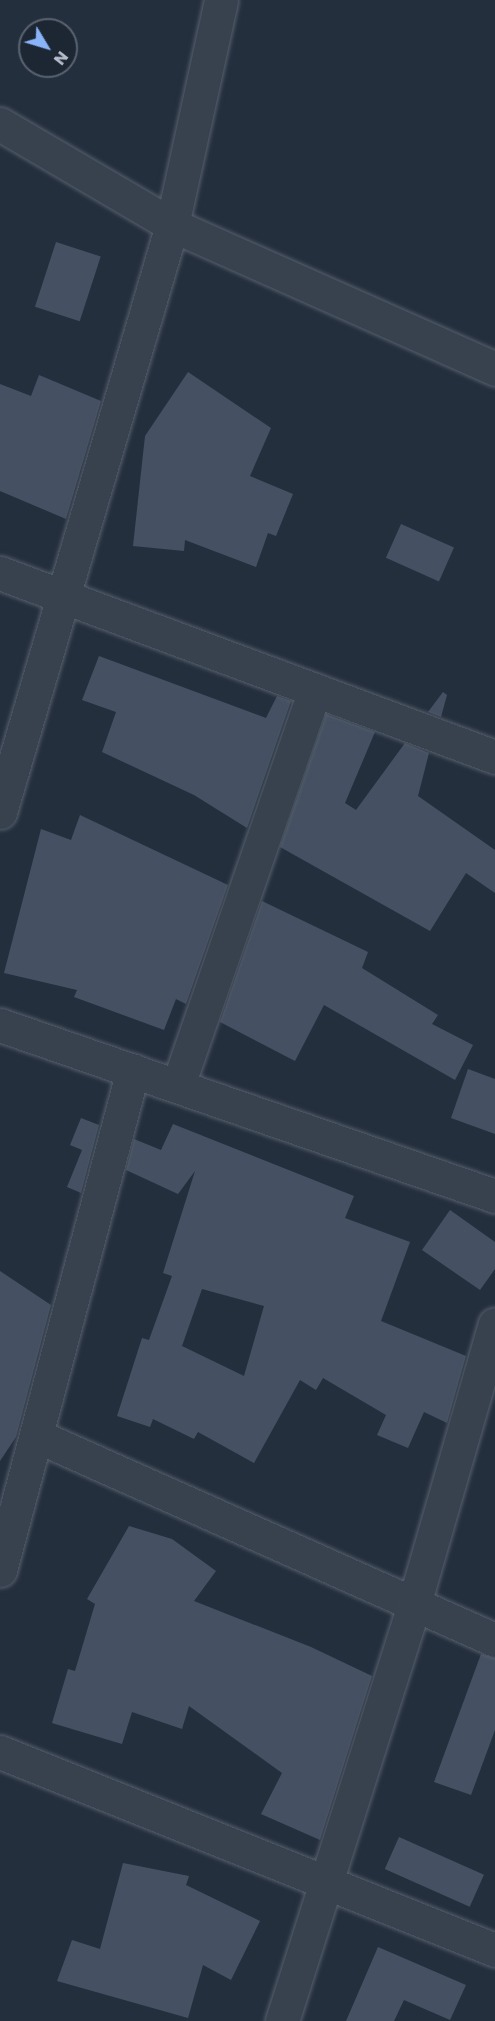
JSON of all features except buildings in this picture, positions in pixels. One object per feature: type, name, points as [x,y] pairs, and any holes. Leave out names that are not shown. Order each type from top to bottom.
[{"type":"street","points":[[0,812],[172,225],[221,0]]},
{"type":"street","points":[[0,124],[172,225],[495,369]]},
{"type":"street","points":[[0,573],[495,757]]},
{"type":"street","points":[[178,1085],[315,690]]},
{"type":"street","points":[[0,1025],[495,1196]]},
{"type":"street","points":[[0,1570],[133,1070]]},
{"type":"street","points":[[282,2021],[414,1604],[495,1324]]},
{"type":"street","points":[[37,1436],[495,1640]]},
{"type":"street","points":[[0,1752],[495,1950]]}]
